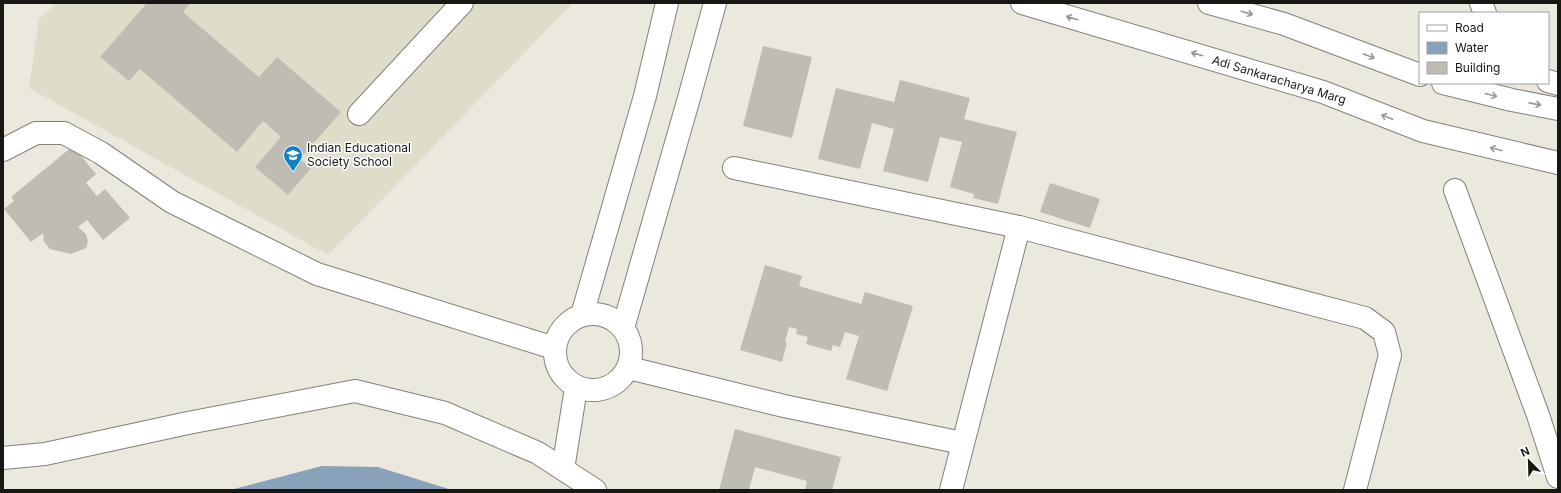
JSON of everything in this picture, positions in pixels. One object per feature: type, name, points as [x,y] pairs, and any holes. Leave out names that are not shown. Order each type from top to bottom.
[{"type":"main road","points":[[358,114],[462,3]]},
{"type":"main road","points":[[582,316],[645,96],[667,3]]},
{"type":"main road","points":[[622,328],[715,3]]},
{"type":"main road","name":"Adi Sankaracharya Marg","points":[[1022,3],[1323,92],[1423,131],[1558,163]]},
{"type":"main road","points":[[1209,3],[1284,24],[1419,75]]},
{"type":"main road","points":[[1447,84],[1512,100],[1558,109]]},
{"type":"main road","points":[[3,150],[36,133],[64,133],[101,153],[172,202],[317,274],[554,348]]},
{"type":"main road","points":[[734,168],[1018,227],[1365,318],[1384,332],[1390,355],[1355,490]]},
{"type":"main road","points":[[1456,190],[1538,415],[1558,477]]},
{"type":"main road","points":[[951,490],[1018,227]]},
{"type":"main road","points":[[593,314],[604,315],[614,320],[628,337],[631,347],[632,357],[622,378],[612,386],[601,390],[588,391],[576,388],[566,381],[559,371],[555,360],[554,348],[564,327],[572,320],[582,316],[593,314]]},
{"type":"main road","points":[[628,368],[784,406],[962,443]]},
{"type":"main road","points":[[563,469],[576,388]]},
{"type":"main road","points":[[3,458],[44,454],[188,422],[355,391],[445,413],[538,453],[595,490]]},
{"type":"shaded area","name":"Indian Educational Society School","points":[[57,3],[573,3],[328,255],[29,88],[39,19]]},
{"type":"water","points":[[322,466],[378,467],[452,490],[230,490]]},
{"type":"building","points":[[147,3],[191,3],[183,12],[259,77],[277,57],[341,112],[300,159],[311,168],[288,195],[255,167],[281,137],[263,121],[237,152],[140,69],[129,81],[100,57]]},
{"type":"building","points":[[763,46],[812,57],[792,138],[743,126]]},
{"type":"building","points":[[900,80],[970,98],[964,119],[1017,132],[998,204],[973,198],[974,194],[950,187],[962,142],[940,137],[928,182],[883,171],[894,129],[872,123],[860,169],[818,159],[836,88],[894,102]]},
{"type":"building","points":[[73,146],[96,174],[86,183],[97,196],[105,189],[130,218],[103,240],[87,220],[78,227],[86,234],[88,242],[86,248],[71,254],[50,249],[44,242],[43,233],[31,242],[4,209],[14,201],[11,197]]},
{"type":"building","points":[[1050,183],[1100,199],[1090,228],[1040,212]]},
{"type":"building","points":[[765,265],[802,276],[799,286],[861,304],[865,292],[913,306],[887,391],[846,379],[859,336],[845,332],[840,347],[833,345],[831,351],[806,344],[808,337],[796,334],[797,329],[789,327],[782,362],[740,350]]},
{"type":"building","points":[[735,429],[841,457],[832,490],[805,490],[807,481],[755,467],[749,490],[719,490]]},
{"type":"place","name":"Indian Educational Society School","points":[[293,172]]}]
